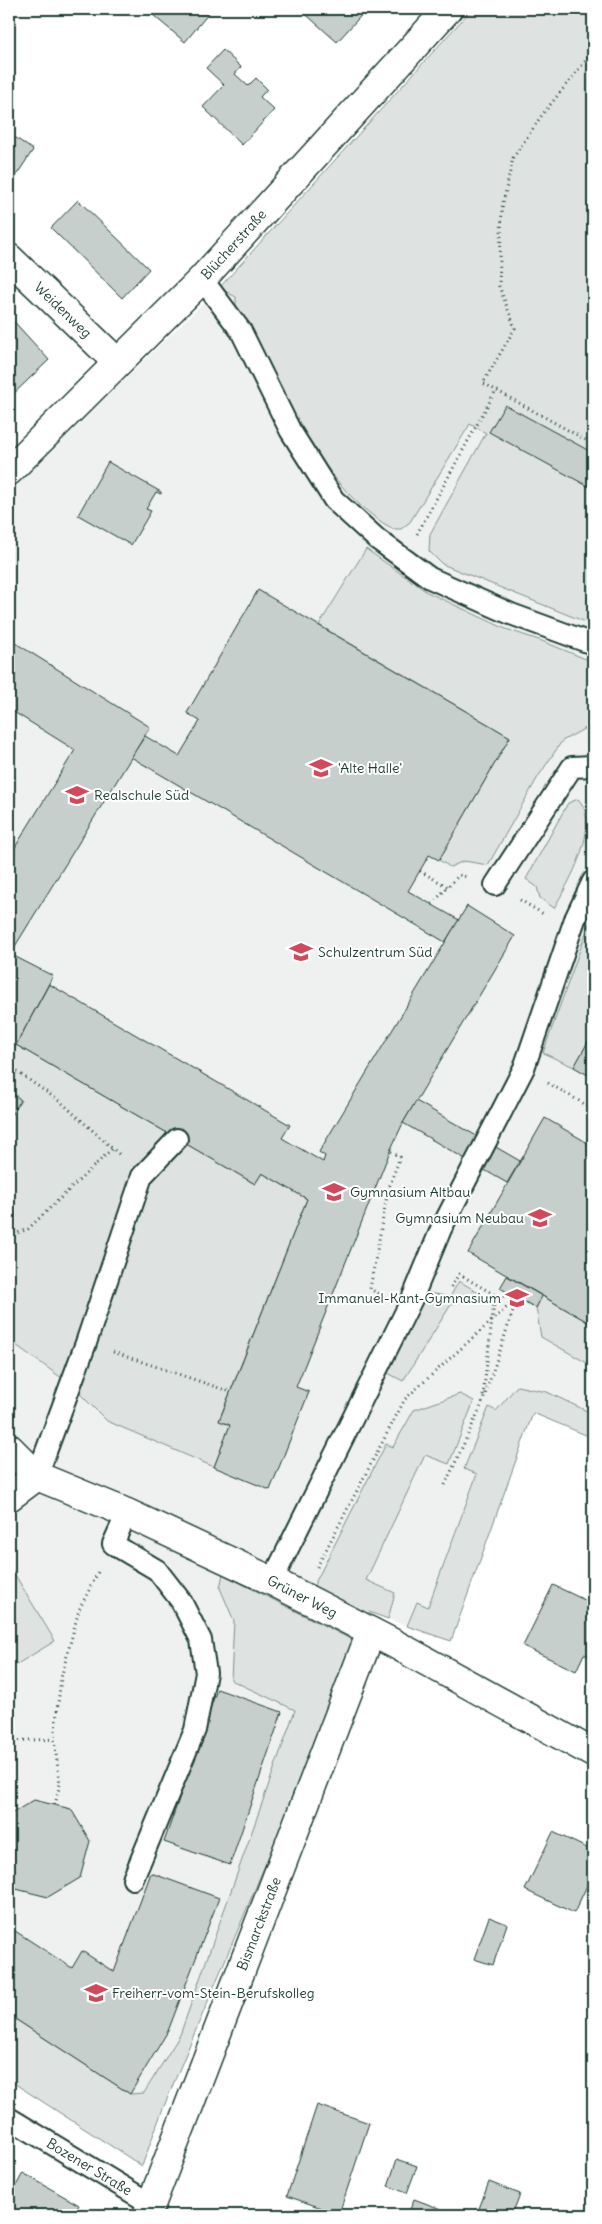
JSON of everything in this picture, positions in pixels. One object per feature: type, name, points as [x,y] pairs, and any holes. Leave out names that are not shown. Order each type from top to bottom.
[{"type":"street","name":"Blücherstraße","points":[[9,471],[202,279],[448,9]]},
{"type":"street","name":"Weidenweg","points":[[9,258],[117,362]]},
{"type":"street","name":"Grüner Weg","points":[[9,1448],[37,1476],[127,1513],[272,1581],[371,1632],[593,1753]]},
{"type":"street","points":[[9,1497],[37,1476]]},
{"type":"street","name":"Bismarckstraße","points":[[156,2212],[371,1632]]},
{"type":"lane","points":[[202,279],[241,331],[290,430],[334,500],[377,539],[430,578],[511,614],[593,644]]},
{"type":"lane","points":[[495,885],[572,767],[593,766]]},
{"type":"lane","points":[[272,1581],[412,1299],[441,1229],[524,1068],[575,918],[593,881]]},
{"type":"lane","points":[[37,1476],[86,1343],[142,1176],[177,1139]]},
{"type":"lane","points":[[127,1513],[113,1544],[157,1570],[181,1602],[201,1640],[206,1673],[194,1730],[133,1879]]},
{"type":"lane","name":"Bozener Straße","points":[[9,2118],[156,2212]]},
{"type":"path","points":[[593,55],[588,58],[542,115],[513,158],[502,208],[500,286],[515,328],[483,383],[593,444]]},
{"type":"path","points":[[403,558],[496,390]]},
{"type":"path","points":[[420,871],[448,887]]},
{"type":"path","points":[[516,897],[550,918]]},
{"type":"path","points":[[9,1066],[62,1103],[142,1176]]},
{"type":"path","points":[[524,1068],[593,1109]]},
{"type":"path","points":[[9,1236],[28,1229],[113,1148]]},
{"type":"path","points":[[370,1289],[388,1190],[400,1157],[390,1151]]},
{"type":"path","points":[[448,1292],[459,1274],[495,1295],[517,1298]]},
{"type":"path","points":[[482,1404],[495,1295]]},
{"type":"path","points":[[328,1545],[405,1399],[517,1298]]},
{"type":"path","points":[[446,1485],[482,1404],[517,1298]]},
{"type":"path","points":[[86,1343],[231,1392]]},
{"type":"path","points":[[55,1805],[60,1784],[54,1739],[60,1678],[79,1610],[113,1544]]},
{"type":"path","points":[[9,1741],[54,1739]]},
{"type":"shaded area","points":[[472,9],[593,9],[593,625],[442,564],[429,551],[430,534],[486,433],[470,424],[410,522],[401,529],[393,529],[355,501],[325,464],[299,423],[254,334],[236,308],[236,297],[219,288]]},
{"type":"shaded area","name":"Schulzentrum Süd","points":[[219,288],[593,491],[593,1438],[533,1413],[451,1641],[369,1613],[162,2111],[142,2166],[9,2080],[9,491]]},
{"type":"shaded area","points":[[366,549],[427,592],[506,629],[542,641],[593,662],[593,724],[562,741],[538,777],[488,865],[464,861],[450,867],[439,860],[510,737],[319,625]]},
{"type":"shaded area","points":[[578,799],[585,810],[587,823],[585,837],[575,868],[554,908],[540,898],[537,887],[526,879],[568,803]]},
{"type":"shaded area","points":[[593,913],[593,1033],[574,1067],[543,1053]]},
{"type":"shaded area","points":[[16,1045],[255,1184],[262,1173],[307,1199],[219,1420],[230,1425],[214,1467],[107,1421],[70,1384],[9,1340],[9,1118],[21,1100],[9,1090],[9,1058]]},
{"type":"shaded area","points":[[459,1281],[491,1300],[452,1303],[403,1381],[386,1372],[425,1292],[450,1297]]},
{"type":"shaded area","points":[[542,1296],[593,1325],[593,1361],[587,1363],[541,1337],[536,1308]]},
{"type":"shaded area","points":[[517,1386],[547,1392],[593,1414],[593,1438],[533,1413],[451,1641],[407,1626],[417,1602],[428,1607],[477,1474],[464,1469],[489,1407],[496,1411]]},
{"type":"shaded area","points":[[460,1394],[474,1401],[449,1464],[425,1455],[366,1580],[395,1593],[388,1619],[369,1612],[365,1622],[310,1593],[386,1444],[393,1447],[414,1410]]},
{"type":"shaded area","points":[[9,1565],[55,1641],[9,1669]]},
{"type":"shaded area","points":[[223,1574],[358,1643],[162,2111],[142,2166],[9,2080],[9,2015],[130,2094],[144,2093],[180,2035],[295,1710],[231,1680],[234,1621],[220,1588]]},
{"type":"building","points":[[160,9],[204,9],[209,13],[185,42],[154,16]]},
{"type":"building","points":[[300,9],[367,9],[337,42]]},
{"type":"building","points":[[223,50],[241,67],[235,74],[248,86],[256,78],[267,89],[260,97],[274,110],[242,145],[203,107],[224,85],[206,68]]},
{"type":"building","points":[[9,133],[33,150],[10,185],[9,184]]},
{"type":"building","points":[[78,200],[149,269],[122,298],[51,228]]},
{"type":"building","points":[[9,316],[49,360],[10,397],[9,396]]},
{"type":"building","points":[[505,405],[593,453],[593,489],[489,432]]},
{"type":"building","points":[[108,462],[161,492],[161,494],[156,492],[146,509],[151,511],[131,545],[78,515]]},
{"type":"building","name":"'Alte Halle'","points":[[258,590],[510,737],[439,860],[429,855],[408,891],[459,920],[445,942],[131,757],[145,736],[179,756],[200,721],[187,713]]},
{"type":"building","name":"Realschule Süd","points":[[9,639],[150,727],[9,956],[9,857],[75,750],[9,709]]},
{"type":"building","name":"Gymnasium Altbau","points":[[467,906],[515,936],[403,1123],[390,1151],[296,1387],[309,1392],[270,1490],[214,1467],[230,1425],[219,1421],[307,1199],[262,1173],[255,1184],[16,1045],[49,984],[290,1125],[282,1138],[323,1162],[325,1156],[319,1152]]},
{"type":"building","points":[[10,954],[53,976],[9,1058],[9,956]]},
{"type":"building","points":[[593,1033],[593,1078],[574,1067]]},
{"type":"building","points":[[9,1090],[21,1100],[9,1118]]},
{"type":"building","points":[[416,1101],[520,1161],[507,1183],[403,1123]]},
{"type":"building","name":"Gymnasium Neubau","points":[[545,1118],[593,1146],[593,1325],[468,1253]]},
{"type":"building","points":[[507,1276],[542,1296],[536,1308],[500,1288]]},
{"type":"building","points":[[553,1585],[593,1604],[593,1658],[584,1654],[576,1671],[523,1646]]},
{"type":"building","points":[[217,1689],[282,1712],[230,1865],[164,1842]]},
{"type":"building","points":[[34,1800],[71,1809],[90,1841],[80,1878],[48,1897],[12,1888],[9,1883],[9,1815]]},
{"type":"building","points":[[553,1832],[593,1851],[593,1873],[574,1913],[525,1890]]},
{"type":"building","name":"Freiherr-vom-Stein-Berufskolleg","points":[[151,1873],[219,1898],[168,2031],[130,2094],[9,2015],[9,1927],[72,1968],[82,1951],[114,1972]]},
{"type":"building","points":[[489,1917],[507,1924],[493,1965],[474,1959]]},
{"type":"building","points":[[317,2105],[369,2123],[339,2214],[287,2196]]},
{"type":"building","points":[[397,2159],[417,2166],[407,2193],[388,2186]]},
{"type":"building","points":[[23,2173],[79,2205],[73,2215],[9,2215],[9,2199]]},
{"type":"building","points":[[489,2182],[520,2194],[512,2215],[477,2214]]},
{"type":"building","points":[[414,2199],[457,2215],[408,2215]]},
{"type":"place","name":"'Alte Halle'","points":[[321,768]]},
{"type":"place","name":"Realschule Süd","points":[[77,795]]},
{"type":"place","name":"Schulzentrum Süd","points":[[301,952]]},
{"type":"place","name":"Gymnasium Altbau","points":[[334,1192]]},
{"type":"place","name":"Gymnasium Neubau","points":[[540,1218]]},
{"type":"place","name":"Immanuel-Kant-Gymnasium","points":[[517,1298]]},
{"type":"place","name":"Freiherr-vom-Stein-Berufskolleg","points":[[96,1993]]}]
